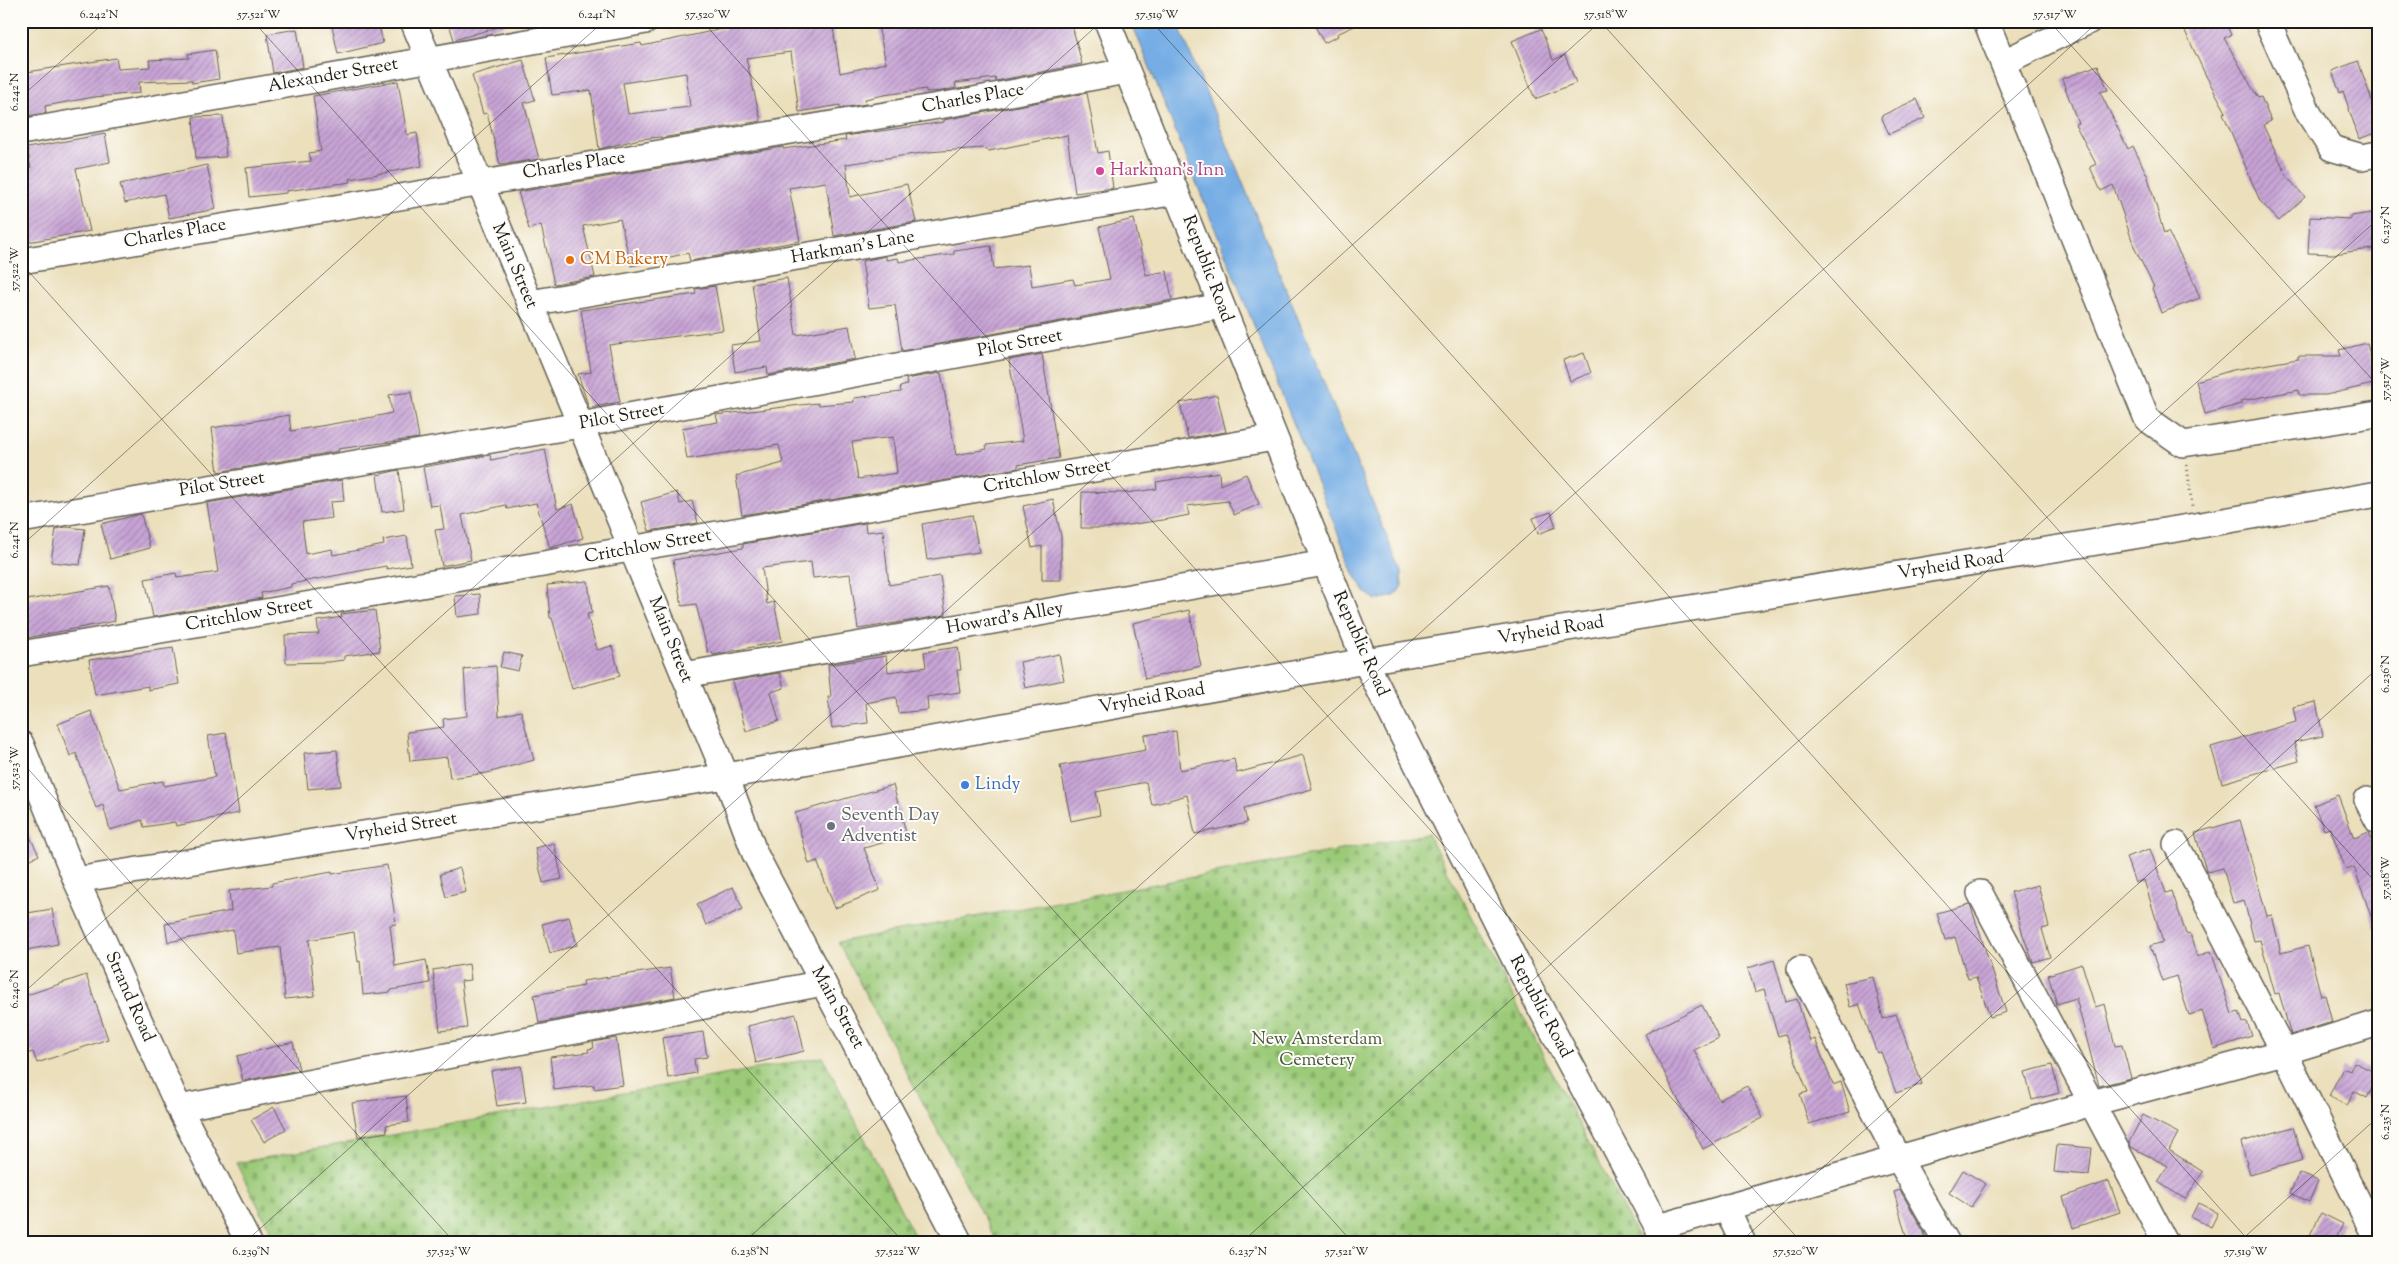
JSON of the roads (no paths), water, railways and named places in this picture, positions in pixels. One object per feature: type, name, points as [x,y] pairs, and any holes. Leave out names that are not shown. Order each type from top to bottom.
[{"type":"street","name":"Main Street","points":[[413,21],[726,776],[755,854],[960,1243]]},
{"type":"street","name":"Alexander Street","points":[[21,132],[646,21]]},
{"type":"street","name":"Republic Road","points":[[1106,21],[1365,661],[1516,962],[1662,1235]]},
{"type":"street","points":[[1986,21],[2147,419],[2183,444],[2378,414]]},
{"type":"street","points":[[2004,62],[2088,21]]},
{"type":"street","points":[[2267,21],[2309,114],[2331,148],[2362,157],[2378,154]]},
{"type":"street","name":"Charles Place","points":[[21,260],[968,100],[1126,71]]},
{"type":"street","name":"Harkman's Lane","points":[[530,303],[1176,192]]},
{"type":"street","name":"Pilot Street","points":[[21,520],[580,425],[1221,306]]},
{"type":"street","name":"Critchlow Street","points":[[21,654],[1274,438]]},
{"type":"street","name":"Vryheid Road","points":[[726,776],[1365,661],[2186,528],[2378,494]]},
{"type":"street","name":"Howard's Alley","points":[[684,675],[1325,563]]},
{"type":"street","name":"Strand Road","points":[[21,744],[76,880],[179,1108],[249,1243]]},
{"type":"street","name":"Vryheid Street","points":[[76,880],[726,776]]},
{"type":"street","points":[[2176,844],[2284,1052],[2378,1242]]},
{"type":"street","points":[[1980,893],[2166,1243]]},
{"type":"street","points":[[1800,970],[1899,1159],[1947,1243]]},
{"type":"street","points":[[179,1108],[823,983]]},
{"type":"street","points":[[1662,1235],[1726,1208],[2092,1103],[2284,1052],[2378,1024]]},
{"type":"street","points":[[1726,1208],[1743,1243]]},
{"type":"water","points":[[1131,21],[1177,21],[1401,572],[1402,586],[1395,596],[1376,600],[1365,592],[1354,573]]},
{"type":"place","name":"Harkman's Inn","points":[[1100,171]]},
{"type":"place","name":"CM Bakery","points":[[570,260]]},
{"type":"place","name":"Lindy","points":[[965,785]]},
{"type":"place","name":"Seventh Day Adventist","points":[[831,826]]},
{"type":"park label","name":"New Amsterdam Cemetery","points":[[1317,1050]]}]
